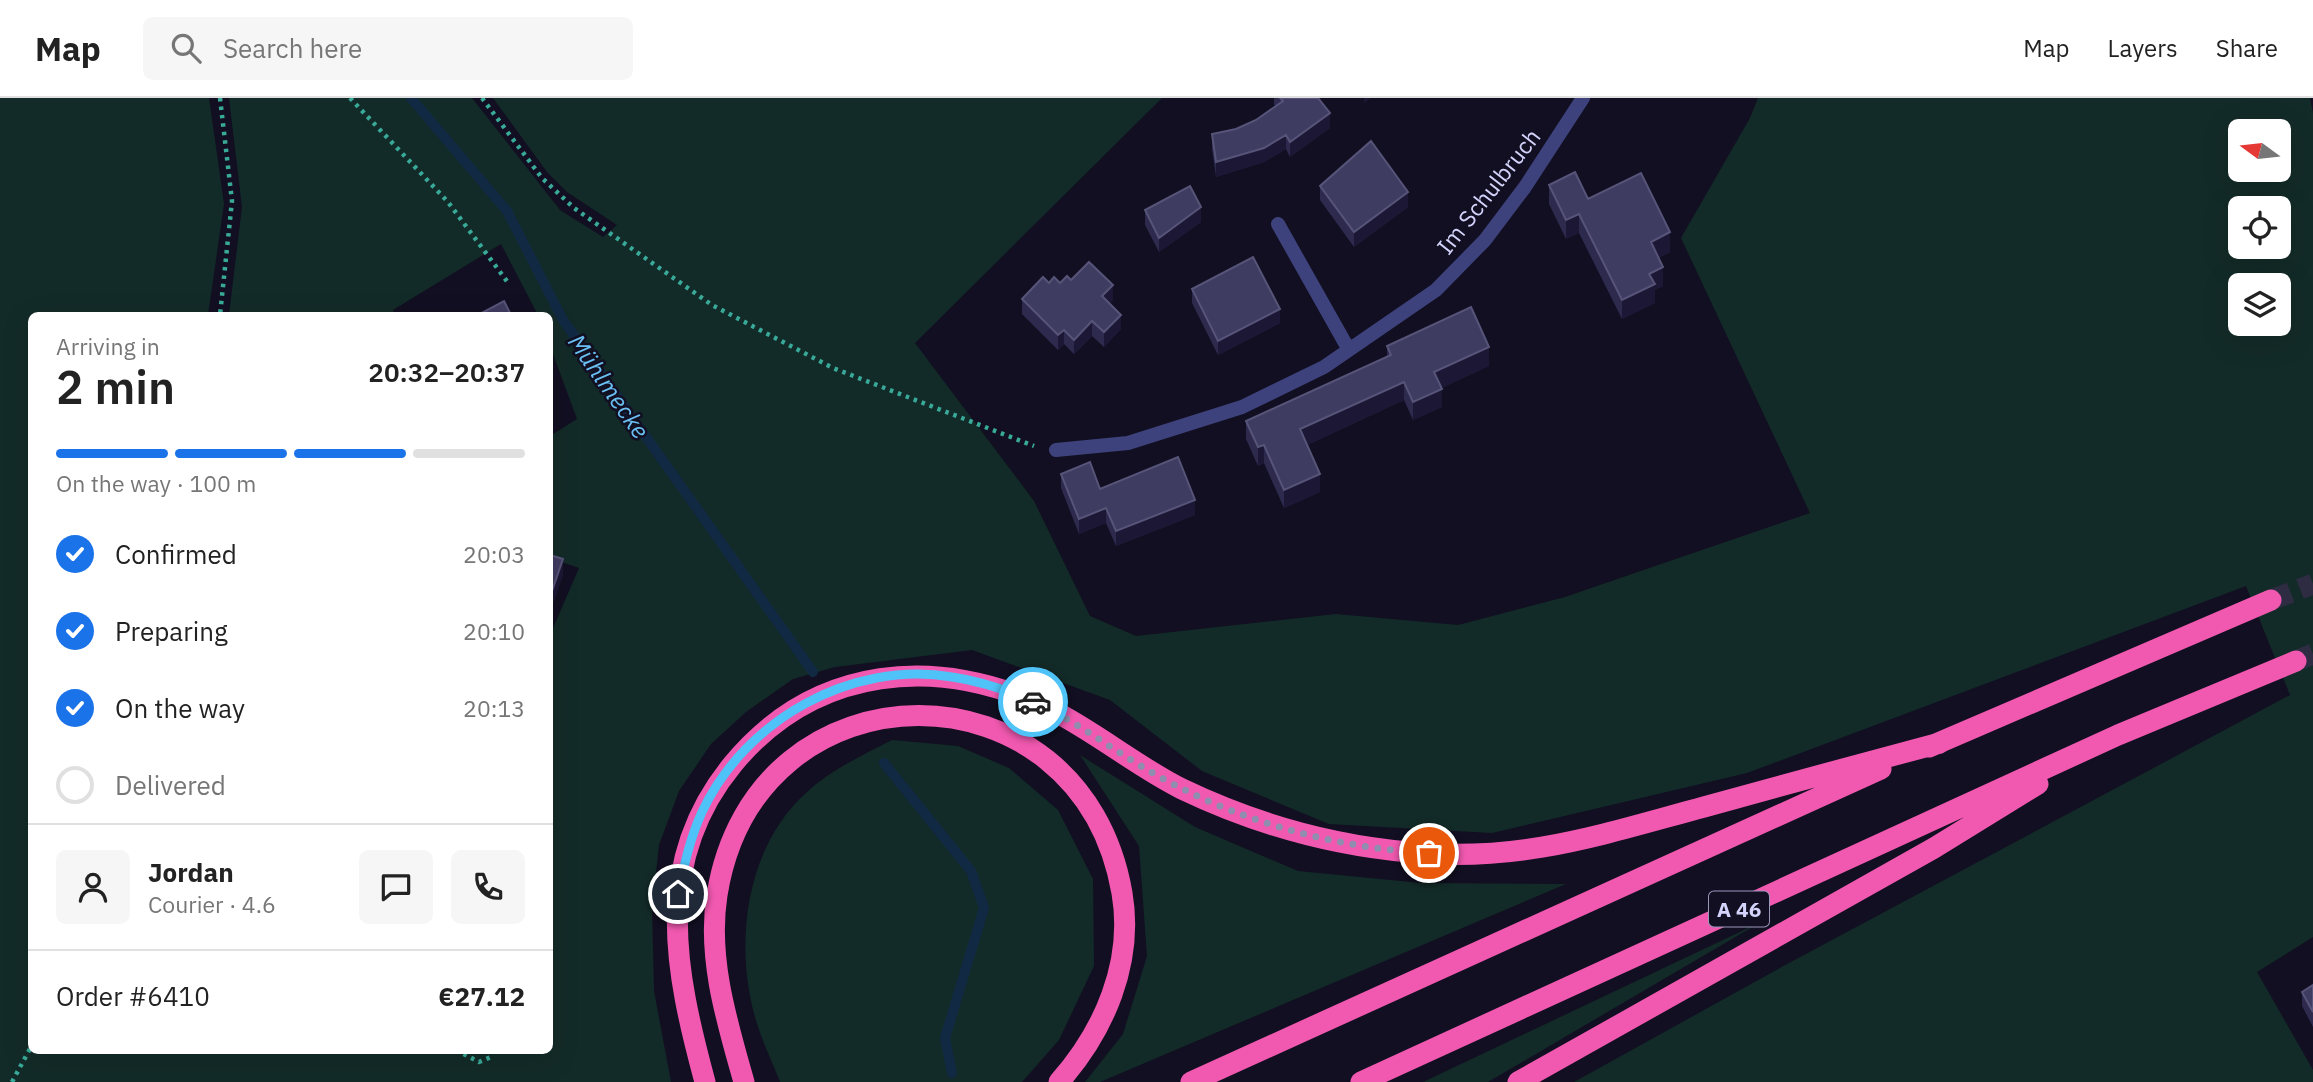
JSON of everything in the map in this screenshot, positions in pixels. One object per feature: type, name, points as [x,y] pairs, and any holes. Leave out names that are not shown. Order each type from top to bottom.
[{"type":"highway","points":[[1191,1082],[1940,743],[2271,600]]},
{"type":"highway","name":"A 46","points":[[1361,1082],[2118,735],[2296,661]]},
{"type":"highway","points":[[705,1082],[690,1024],[676,945],[678,894],[688,850],[702,811],[726,772],[750,744],[792,711],[843,686],[911,675],[950,676],[990,685],[1049,708],[1093,733],[1152,773],[1228,808],[1321,839],[1421,853],[1468,855],[1560,846],[1940,743]]},
{"type":"highway","points":[[744,1082],[722,996],[714,934],[723,865],[737,829],[754,796],[775,774],[825,737],[859,723],[908,715],[975,723],[1012,737],[1047,759],[1081,792],[1104,828],[1118,874],[1125,911],[1121,961],[1109,1004],[1091,1042],[1059,1082]]},
{"type":"highway","points":[[1518,1082],[1934,848],[2118,735]]},
{"type":"street","name":"Im Schulbruch","points":[[1056,450],[1128,443],[1242,407],[1324,367],[1436,290],[1485,240],[1525,187],[1583,98]]},
{"type":"street","points":[[1278,224],[1349,350]]},
{"type":"path","points":[[220,98],[232,201],[220,312]]},
{"type":"path","points":[[350,98],[448,202],[509,284]]},
{"type":"path","points":[[482,98],[542,178],[574,208],[712,305],[833,368],[1035,446],[1056,450]]},
{"type":"path","points":[[12,1082],[28,1052]]},
{"type":"path","points":[[464,1054],[479,1062],[491,1057],[491,1054]]},
{"type":"green space","points":[[0,98],[209,98],[224,204],[208,312],[28,312],[28,1054],[553,1054],[553,628],[579,568],[553,559],[553,434],[577,419],[553,354],[553,312],[536,312],[501,244],[393,310],[394,312],[229,312],[242,207],[229,98],[472,98],[560,210],[603,237],[617,225],[567,192],[547,172],[493,98],[1162,98],[915,343],[1034,501],[1090,616],[1136,636],[1336,614],[1458,625],[1565,597],[1810,513],[1681,238],[1750,118],[1758,98],[2310,98],[2313,113],[2313,937],[2257,972],[2313,1070],[2313,1082],[1574,1082],[1789,963],[2290,695],[2246,586],[1747,773],[1492,833],[1329,824],[1202,771],[1110,700],[972,650],[835,667],[793,679],[746,712],[711,744],[679,791],[659,845],[652,910],[654,991],[671,1082],[0,1082]]},
{"type":"green space","points":[[892,740],[958,746],[1009,768],[1058,810],[1093,879],[1094,966],[1059,1040],[1022,1082],[780,1082],[760,1033],[749,988],[746,927],[758,868],[770,840],[786,815],[815,785]]},
{"type":"green space","points":[[1080,755],[1195,827],[1298,871],[1421,883],[1566,884],[1100,1082],[1085,1082],[1123,1034],[1147,956],[1139,846]]},
{"type":"green space","points":[[1761,922],[1488,1082],[1423,1082]]},
{"type":"building","points":[[1280,98],[1318,98],[1330,113],[1290,142],[1286,135],[1264,148],[1216,162],[1212,134],[1236,129],[1256,120],[1283,101]]},
{"type":"building","points":[[1371,141],[1408,192],[1354,232],[1320,186]]},
{"type":"building","points":[[1575,172],[1588,199],[1641,173],[1670,232],[1651,242],[1663,267],[1649,274],[1655,284],[1622,300],[1579,214],[1566,220],[1549,185]]},
{"type":"building","points":[[1190,186],[1201,207],[1159,238],[1145,210]]},
{"type":"building","points":[[1253,257],[1280,309],[1218,341],[1192,289]]},
{"type":"building","points":[[1089,262],[1113,285],[1102,296],[1121,315],[1104,332],[1092,321],[1074,340],[1064,330],[1058,335],[1022,299],[1043,277],[1049,283],[1054,277],[1060,283],[1067,276],[1071,280]]},
{"type":"building","points":[[504,301],[510,312],[484,312]]},
{"type":"building","points":[[1471,307],[1489,347],[1434,372],[1442,389],[1413,402],[1404,382],[1300,429],[1320,474],[1284,490],[1264,445],[1258,447],[1246,421],[1391,355],[1387,346]]},
{"type":"building","points":[[1178,457],[1195,500],[1116,531],[1106,508],[1079,519],[1061,474],[1090,462],[1100,489]]},
{"type":"building","points":[[553,556],[563,559],[553,588]]},
{"type":"building","points":[[2313,985],[2313,1012],[2302,992]]},
{"type":"waterway","name":"Mühlmecke","points":[[411,98],[507,211],[563,320],[813,672]]},
{"type":"waterway","name":"Mühlmecke","points":[[884,763],[971,871],[984,908],[945,1038],[952,1073]]},
{"type":"tunnel","points":[[2271,600],[2313,584]]},
{"type":"tunnel","points":[[2296,661],[2313,654]]},
{"type":"way so far","points":[[1033,702],[1093,733],[1152,773],[1228,808],[1321,839],[1429,853]]},
{"type":"route","points":[[678,894],[688,850],[702,811],[726,772],[750,744],[781,718],[814,698],[843,686],[911,675],[950,676],[990,685],[1033,702]]}]
